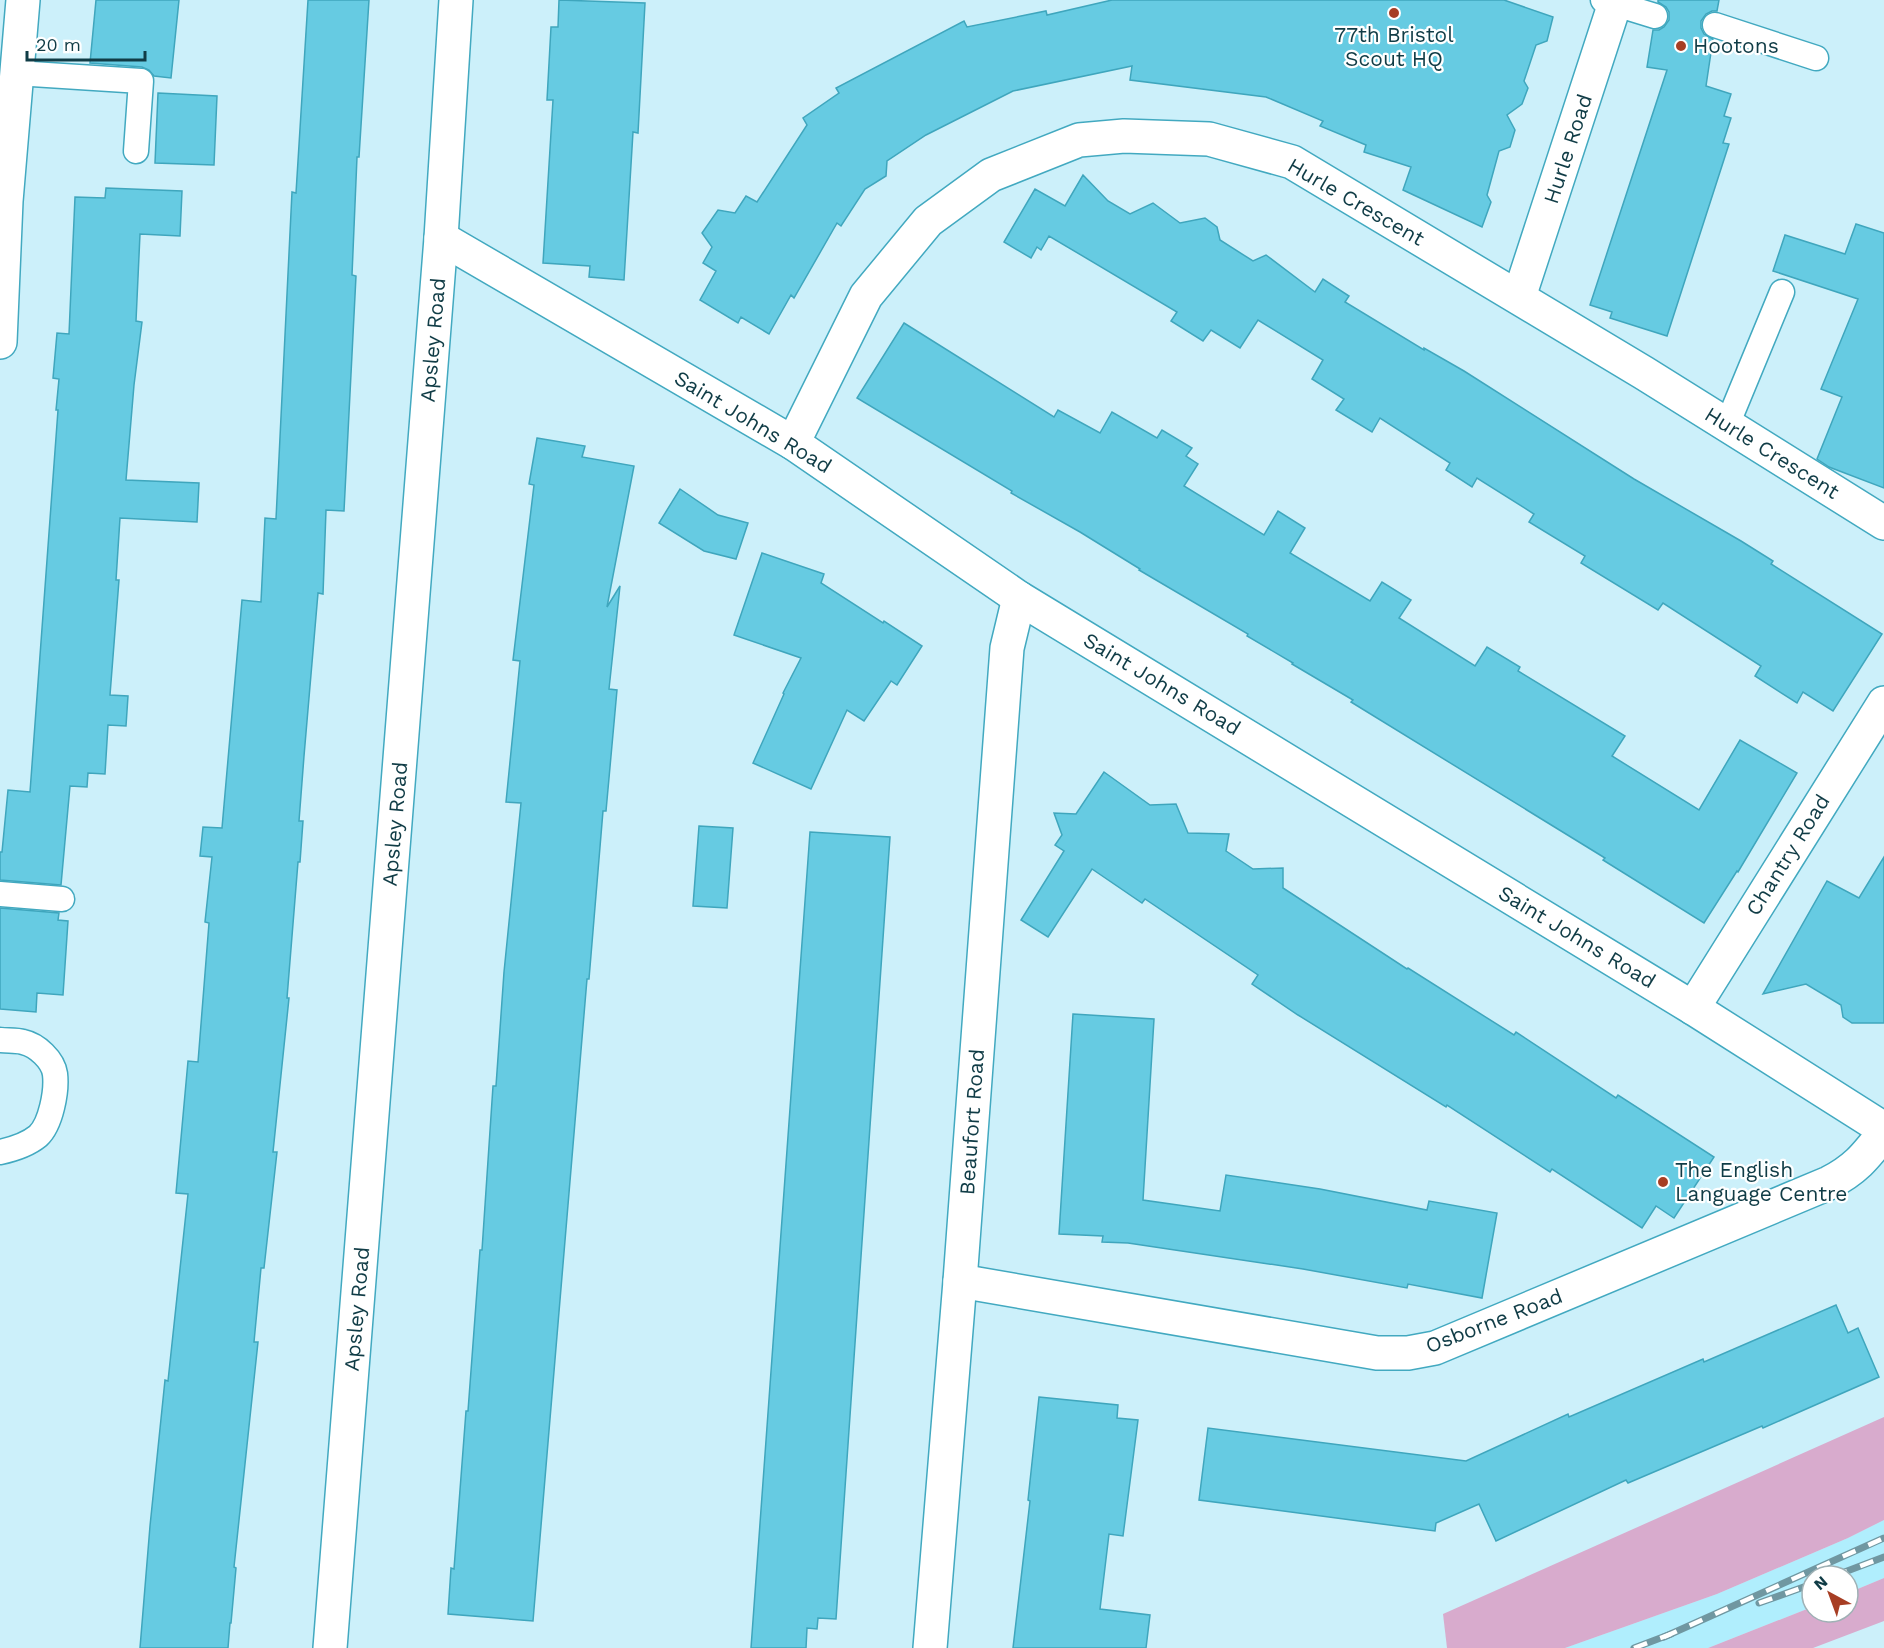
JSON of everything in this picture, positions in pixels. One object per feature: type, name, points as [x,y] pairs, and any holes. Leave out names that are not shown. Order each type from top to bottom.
[{"type":"street","points":[[0,342],[3,203],[23,0]]},
{"type":"street","name":"Apsley Road","points":[[330,1648],[441,238],[456,0]]},
{"type":"street","name":"Hurle Road","points":[[1519,297],[1611,1]]},
{"type":"street","name":"Hurle Crescent","points":[[793,443],[866,296],[928,221],[991,175],[1078,140],[1124,136],[1209,139],[1292,162],[1519,297],[1884,523]]},
{"type":"street","name":"Saint Johns Road","points":[[441,238],[793,443],[1019,598],[1693,1008],[1884,1129]]},
{"type":"street","name":"Beaufort Road","points":[[930,1648],[960,1281],[1006,648],[1019,598]]},
{"type":"street","name":"Chantry Road","points":[[1693,1008],[1884,703]]},
{"type":"street","name":"Osborne Road","points":[[960,1281],[1377,1353],[1408,1353],[1435,1348],[1829,1183],[1849,1173],[1884,1133]]},
{"type":"lane","points":[[1611,1],[1655,16]]},
{"type":"lane","points":[[1715,26],[1816,58]]},
{"type":"lane","points":[[16,73],[141,81],[136,151]]},
{"type":"lane","points":[[1727,425],[1782,292]]},
{"type":"lane","points":[[0,894],[62,899]]},
{"type":"lane","points":[[0,1040],[24,1042],[41,1051],[55,1072],[53,1104],[47,1122],[39,1135],[20,1148],[0,1152]]},
{"type":"shaded area","points":[[1884,1417],[1884,1520],[1848,1538],[1717,1594],[1565,1648],[1447,1648],[1443,1614]]},
{"type":"shaded area","points":[[1884,1520],[1884,1578],[1860,1588],[1860,1564],[1800,1564],[1800,1612],[1708,1648],[1565,1648],[1717,1594],[1848,1538]]},
{"type":"shaded area","points":[[1884,1578],[1884,1621],[1813,1648],[1708,1648],[1800,1612],[1800,1624],[1860,1624],[1860,1588]]},
{"type":"building","points":[[96,0],[179,0],[171,78],[154,76],[142,67],[90,63]]},
{"type":"building","points":[[308,0],[369,0],[359,157],[357,157],[352,275],[356,276],[344,511],[326,510],[323,594],[318,593],[299,821],[303,821],[300,862],[298,862],[287,998],[289,998],[273,1152],[277,1152],[264,1268],[261,1268],[254,1342],[258,1342],[234,1567],[236,1568],[231,1623],[228,1648],[140,1648],[165,1380],[168,1381],[188,1194],[176,1193],[188,1061],[198,1062],[209,923],[205,922],[212,857],[200,856],[203,827],[222,828],[242,600],[261,602],[265,518],[276,519],[292,192],[296,193]]},
{"type":"building","points":[[559,0],[645,3],[638,133],[633,132],[624,280],[589,277],[590,266],[543,263],[553,100],[547,100],[551,27],[558,27]]},
{"type":"building","points":[[1112,0],[1504,0],[1553,17],[1547,41],[1536,45],[1524,81],[1528,88],[1522,104],[1507,115],[1515,130],[1510,147],[1499,151],[1487,195],[1491,202],[1482,227],[1403,190],[1411,167],[1364,152],[1366,145],[1320,126],[1323,121],[1266,97],[1130,80],[1132,66],[1013,91],[926,135],[887,161],[886,176],[865,189],[841,226],[837,223],[794,298],[791,295],[769,334],[741,317],[738,323],[700,300],[716,271],[703,263],[712,247],[702,233],[718,210],[735,213],[746,196],[757,202],[807,125],[803,118],[839,93],[836,88],[964,21],[967,27],[1046,11],[1047,15]]},
{"type":"building","points":[[1658,0],[1719,0],[1717,11],[1706,14],[1701,21],[1704,34],[1713,39],[1706,86],[1731,94],[1724,116],[1731,118],[1723,143],[1729,144],[1667,336],[1610,318],[1612,312],[1590,305],[1667,70],[1647,67],[1653,30],[1664,27],[1669,20],[1669,12]]},
{"type":"building","points":[[158,93],[217,96],[214,165],[155,163]]},
{"type":"building","points":[[1083,175],[1108,201],[1130,214],[1153,203],[1180,223],[1205,218],[1217,227],[1220,240],[1253,261],[1266,255],[1315,292],[1323,279],[1349,296],[1345,302],[1424,350],[1424,348],[1464,371],[1634,479],[1741,541],[1773,561],[1771,564],[1882,634],[1833,711],[1803,692],[1797,703],[1755,676],[1761,666],[1663,603],[1658,610],[1581,563],[1585,556],[1529,522],[1534,514],[1477,478],[1472,487],[1446,470],[1450,463],[1380,418],[1372,432],[1336,410],[1344,399],[1312,379],[1323,360],[1258,320],[1240,348],[1211,330],[1203,341],[1171,321],[1177,312],[1049,236],[1041,250],[1037,247],[1031,258],[1004,242],[1035,189],[1065,206]]},
{"type":"building","points":[[106,188],[182,191],[180,236],[140,234],[136,321],[142,322],[126,480],[199,483],[197,522],[120,518],[116,580],[119,580],[110,695],[128,696],[126,726],[108,725],[105,774],[88,773],[87,787],[70,786],[61,885],[0,880],[0,852],[2,852],[8,790],[30,792],[58,410],[56,410],[59,379],[53,378],[57,333],[69,334],[75,197],[105,198]]},
{"type":"building","points":[[1856,224],[1884,233],[1884,488],[1829,467],[1817,459],[1842,397],[1821,389],[1858,299],[1773,271],[1785,235],[1845,254]]},
{"type":"building","points":[[904,323],[1054,417],[1058,410],[1100,433],[1112,412],[1157,438],[1162,430],[1192,448],[1186,456],[1198,464],[1184,486],[1264,535],[1278,511],[1305,528],[1290,553],[1370,601],[1382,582],[1411,600],[1399,618],[1475,666],[1487,647],[1520,667],[1518,671],[1625,736],[1612,756],[1699,810],[1740,740],[1797,773],[1738,872],[1704,923],[1603,860],[1605,858],[1351,702],[1353,700],[1247,636],[1248,634],[857,398]]},
{"type":"building","points":[[537,438],[585,446],[582,457],[634,466],[607,607],[620,586],[609,689],[617,690],[606,811],[603,811],[589,979],[587,979],[533,1621],[448,1614],[451,1568],[454,1569],[466,1411],[468,1411],[480,1250],[482,1250],[493,1086],[496,1086],[504,972],[521,803],[506,802],[520,661],[513,660],[534,485],[529,484]]},
{"type":"building","points":[[680,489],[718,515],[748,523],[736,559],[704,551],[659,523]]},
{"type":"building","points":[[762,553],[824,574],[821,583],[922,646],[897,685],[891,681],[864,721],[847,710],[811,789],[753,763],[783,693],[801,658],[734,635]]},
{"type":"building","points":[[1104,772],[1150,805],[1176,804],[1188,833],[1229,834],[1226,851],[1253,869],[1283,868],[1283,888],[1407,969],[1514,1035],[1516,1032],[1616,1098],[1618,1095],[1714,1157],[1674,1218],[1656,1206],[1642,1228],[1552,1169],[1550,1172],[1447,1105],[1446,1107],[1298,1015],[1252,984],[1258,975],[1145,899],[1142,903],[1092,869],[1048,937],[1021,920],[1064,851],[1055,845],[1062,835],[1054,813],[1076,814]]},
{"type":"building","points":[[699,826],[733,828],[727,908],[693,906]]},
{"type":"building","points":[[810,832],[890,837],[836,1619],[818,1618],[817,1629],[807,1628],[806,1648],[751,1648]]},
{"type":"building","points":[[1884,857],[1884,1023],[1852,1023],[1843,1017],[1841,1005],[1806,984],[1763,994],[1827,881],[1859,898]]},
{"type":"building","points":[[0,908],[59,913],[58,920],[68,921],[63,995],[37,993],[36,1012],[0,1009]]},
{"type":"building","points":[[1073,1014],[1154,1019],[1143,1200],[1220,1211],[1226,1175],[1320,1189],[1427,1210],[1429,1201],[1497,1213],[1482,1298],[1408,1284],[1407,1288],[1303,1269],[1128,1243],[1102,1242],[1103,1236],[1059,1234]]},
{"type":"building","points":[[1836,1305],[1848,1333],[1858,1328],[1879,1377],[1763,1428],[1762,1426],[1628,1483],[1626,1480],[1496,1541],[1479,1504],[1436,1523],[1435,1531],[1199,1500],[1208,1428],[1466,1461],[1568,1414],[1569,1417]]},
{"type":"building","points":[[1039,1397],[1118,1405],[1117,1418],[1138,1420],[1123,1536],[1109,1534],[1100,1609],[1150,1615],[1146,1648],[1013,1648]]},
{"type":"railway","points":[[1664,1637],[1884,1538]]},
{"type":"railway","points":[[1860,1566],[1884,1557]]},
{"type":"railway","points":[[1759,1603],[1800,1588]]},
{"type":"railway","points":[[1634,1648],[1671,1634]]},
{"type":"place","name":"77th Bristol Scout HQ","points":[[1394,13]]},
{"type":"place","name":"Hootons","points":[[1681,46]]},
{"type":"place","name":"The English Language Centre","points":[[1663,1182]]}]
